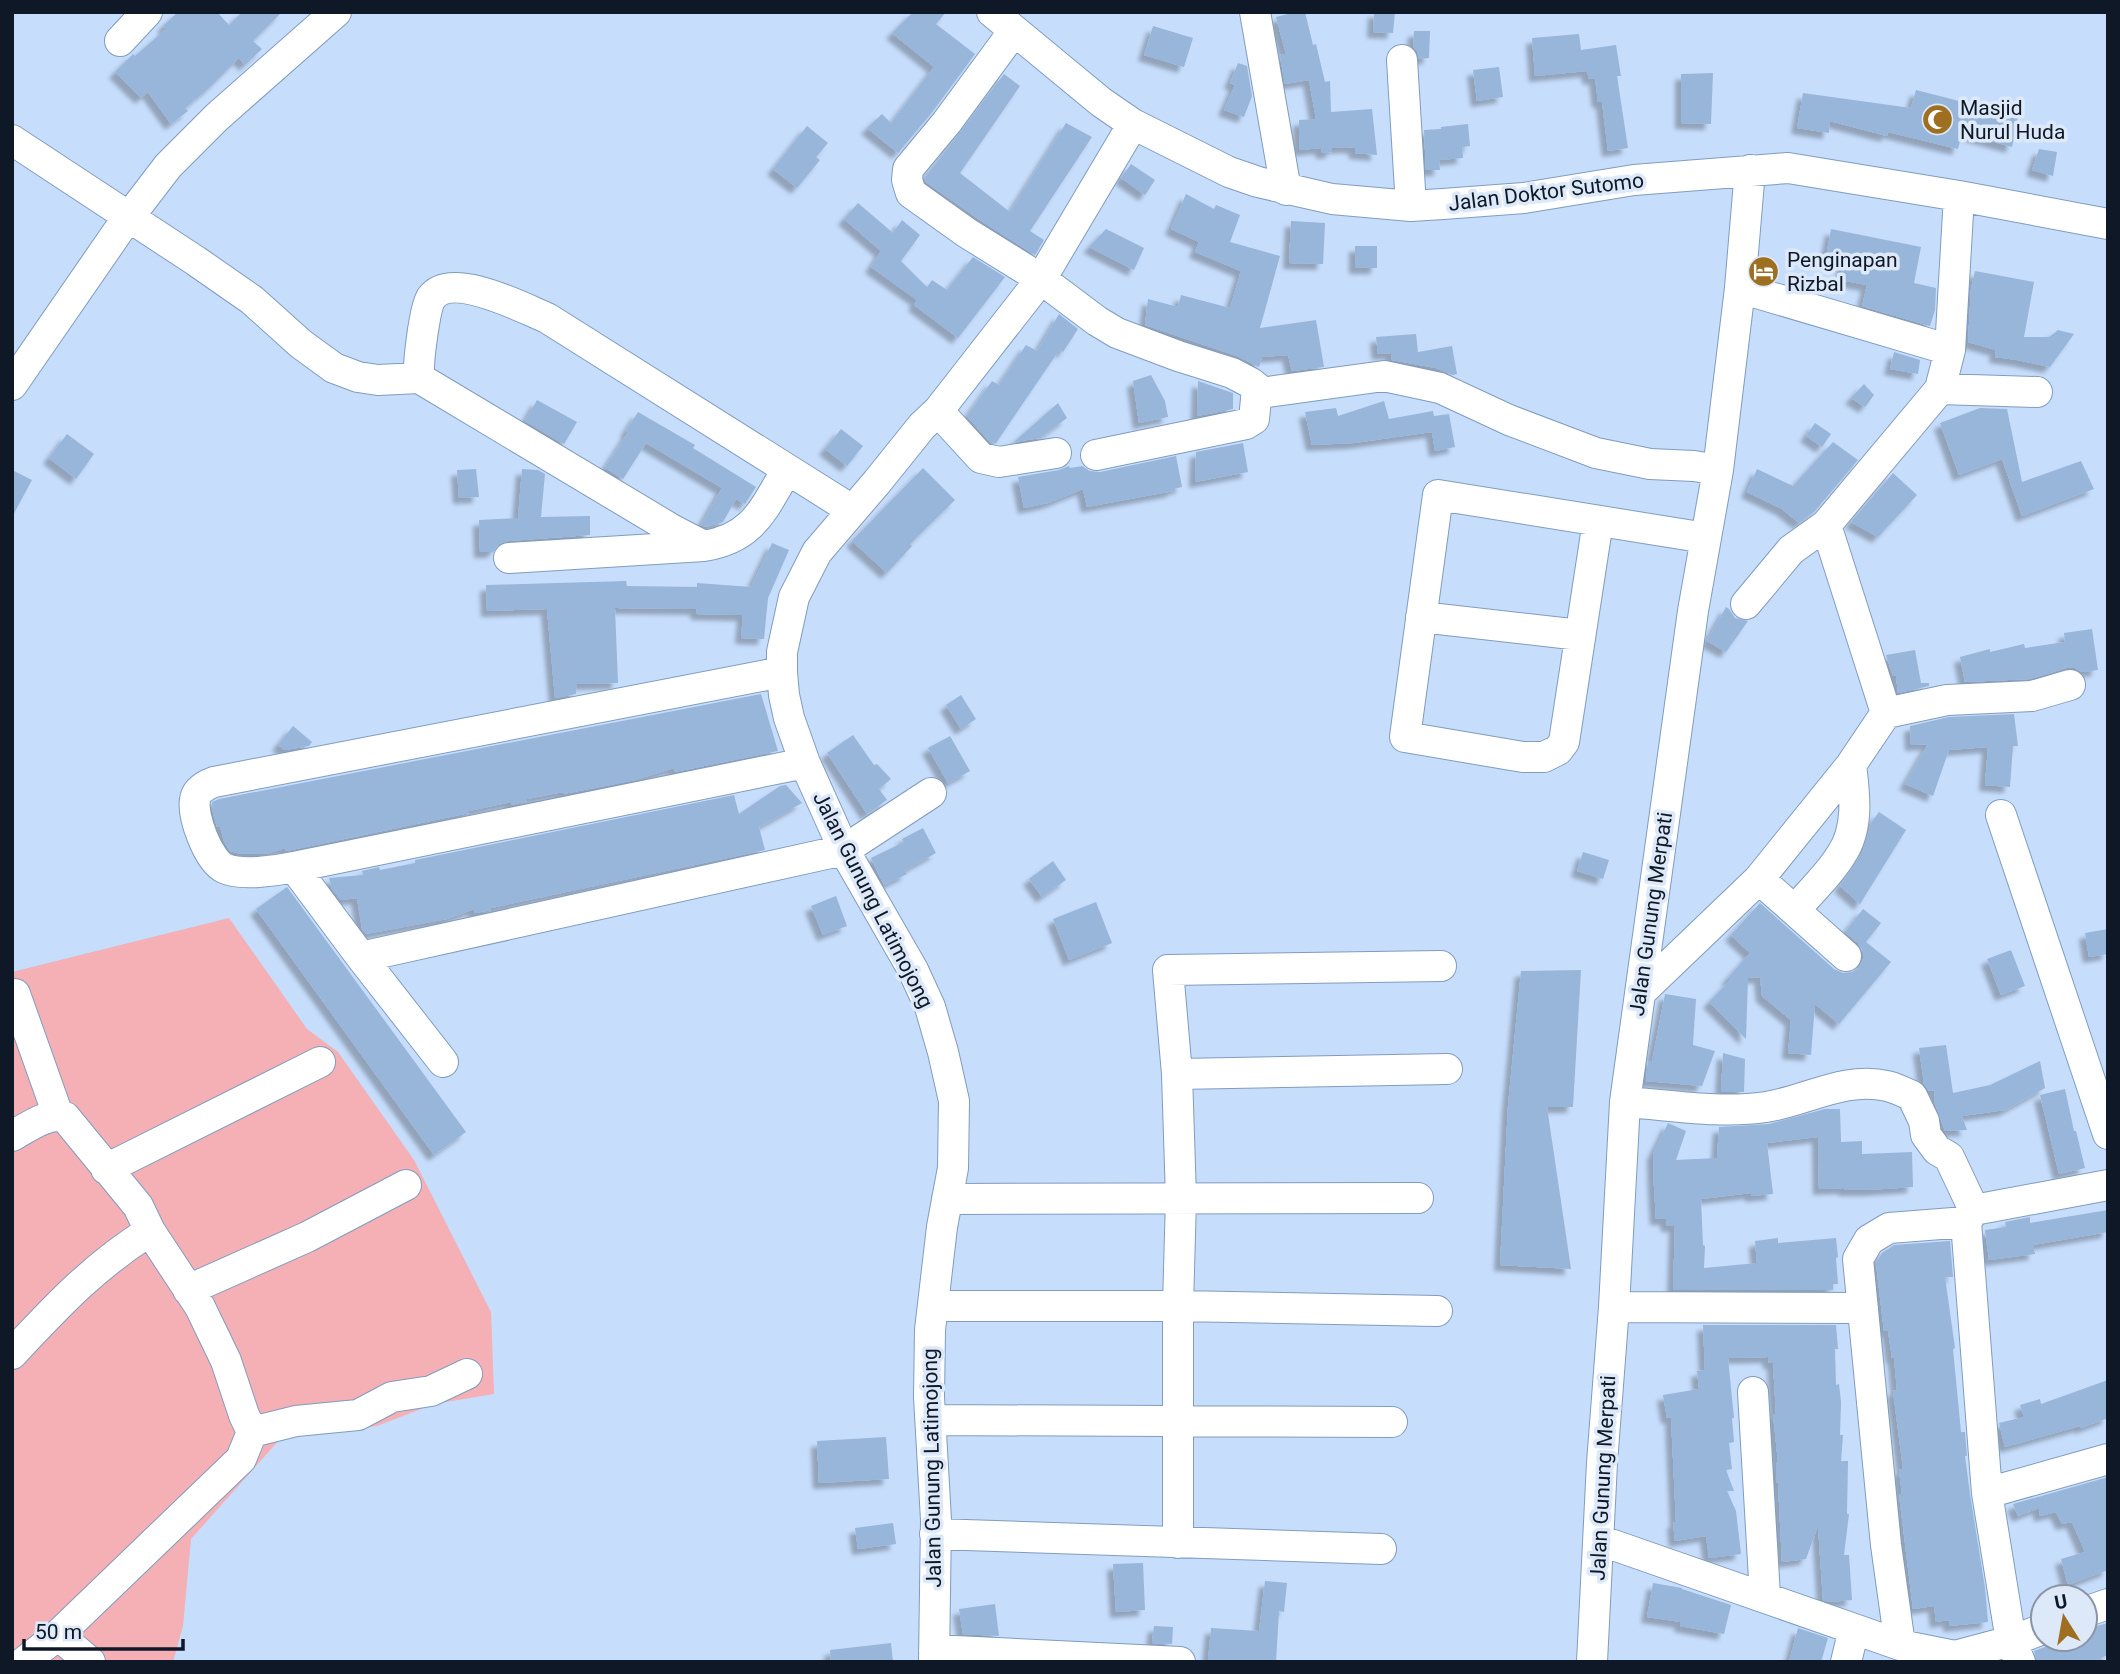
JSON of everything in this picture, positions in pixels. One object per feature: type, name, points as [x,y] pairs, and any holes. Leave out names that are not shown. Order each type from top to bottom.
[{"type":"street","points":[[120,41],[147,12]]},
{"type":"street","points":[[1255,12],[1286,190]]},
{"type":"street","points":[[12,385],[119,230],[168,166],[316,18]]},
{"type":"street","points":[[1003,22],[947,122],[908,169],[907,180],[911,193],[967,233],[1041,279],[1097,321],[1117,333],[1233,373],[1268,392],[1384,376],[1440,388],[1509,420],[1596,453],[1650,464],[1718,470]]},
{"type":"street","name":"Jalan Doktor Sutomo","points":[[1003,22],[1101,102],[1133,124],[1229,172],[1286,190],[1332,199],[1411,206],[1524,198],[1634,180],[1788,168],[2108,223]]},
{"type":"street","points":[[1402,60],[1411,206]]},
{"type":"street","name":"Jalan Gunung Latimojong","points":[[934,1656],[935,1534],[929,1355],[942,1227],[953,1168],[954,1101],[930,1007],[913,970],[844,850],[805,763],[784,695],[782,652],[794,597],[817,552],[922,426],[938,411],[1041,279],[1133,124]]},
{"type":"street","points":[[14,146],[196,261],[251,300],[301,344],[334,368],[358,377],[378,380],[419,378],[704,546]]},
{"type":"street","name":"Jalan Gunung Merpati","points":[[1592,1662],[1602,1463],[1630,1052],[1641,992],[1693,611],[1718,470],[1740,288],[1750,170]]},
{"type":"street","points":[[1746,604],[1791,550],[1826,525],[1940,389],[1950,350],[1959,196]]},
{"type":"street","points":[[419,378],[418,363],[426,315],[432,297],[443,290],[456,288],[496,297],[547,318],[852,510]]},
{"type":"street","points":[[1740,288],[1950,350]]},
{"type":"street","points":[[1096,455],[1246,424],[1254,419],[1257,388]]},
{"type":"street","points":[[1940,389],[2037,392]]},
{"type":"street","points":[[938,411],[982,458],[999,462],[1056,453]]},
{"type":"street","points":[[509,558],[723,543],[747,530],[758,518],[787,470]]},
{"type":"street","points":[[1598,521],[1564,742],[1558,750],[1544,757],[1523,757],[1405,737],[1438,495],[1706,538]]},
{"type":"street","points":[[1826,525],[1886,713]]},
{"type":"street","points":[[1421,617],[1580,635]]},
{"type":"street","points":[[782,671],[214,782],[197,793],[194,803],[200,831],[210,855],[221,867],[248,872],[279,870],[805,763]]},
{"type":"street","points":[[1641,992],[1759,879],[1851,765],[1886,713],[1947,700],[2032,696],[2070,685]]},
{"type":"street","points":[[1795,910],[1842,855],[1853,828],[1855,799],[1851,765]]},
{"type":"street","points":[[362,957],[844,850],[931,793]]},
{"type":"street","points":[[2001,815],[2108,1134]]},
{"type":"street","points":[[294,867],[443,1062]]},
{"type":"street","points":[[1759,879],[1846,956]]},
{"type":"street","points":[[1178,1543],[1181,1198],[1177,1074],[1168,970],[1441,966]]},
{"type":"street","points":[[15,994],[58,1115]]},
{"type":"street","points":[[106,1169],[320,1062]]},
{"type":"street","points":[[1177,1074],[1447,1069]]},
{"type":"street","points":[[1599,1540],[1900,1645],[1955,1656],[2016,1651],[1987,1493],[1970,1216],[1949,1157],[1937,1150],[1926,1135],[1924,1121],[1912,1096],[1888,1086],[1867,1084],[1845,1086],[1766,1107],[1729,1110],[1625,1102]]},
{"type":"street","points":[[12,1136],[58,1115],[65,1117],[73,1125],[138,1206],[150,1231],[200,1307],[226,1362],[252,1432],[241,1459],[58,1635],[24,1662]]},
{"type":"street","points":[[188,1290],[307,1237],[406,1185]]},
{"type":"street","points":[[1900,1645],[1886,1545],[1858,1259],[1861,1250],[1869,1240],[1889,1228],[1970,1216],[2108,1185]]},
{"type":"street","points":[[947,1199],[1418,1198]]},
{"type":"street","points":[[12,1354],[89,1275],[150,1231]]},
{"type":"street","points":[[933,1306],[1178,1306],[1437,1311]]},
{"type":"street","points":[[1614,1307],[1863,1308]]},
{"type":"street","points":[[252,1432],[296,1421],[359,1415],[392,1397],[431,1391],[467,1374]]},
{"type":"street","points":[[1753,1392],[1765,1596]]},
{"type":"street","points":[[931,1420],[1392,1422]]},
{"type":"street","points":[[1987,1493],[2108,1459]]},
{"type":"street","points":[[935,1534],[1381,1549]]},
{"type":"street","points":[[1846,1662],[1854,1629]]},
{"type":"street","points":[[58,1635],[90,1662]]},
{"type":"street","points":[[934,1656],[1180,1662]]},
{"type":"shaded area","points":[[229,918],[307,1029],[338,1052],[414,1160],[491,1312],[494,1394],[434,1404],[377,1426],[280,1439],[191,1539],[183,1626],[173,1662],[12,1662],[12,972]]},
{"type":"building","points":[[178,12],[217,12],[229,25],[242,12],[282,12],[253,41],[262,49],[245,65],[239,58],[185,108],[188,111],[171,124],[148,92],[141,98],[115,72],[133,54],[135,56],[166,29],[163,26]]},
{"type":"building","points":[[913,12],[946,12],[936,24],[975,54],[898,153],[867,128],[882,114],[891,123],[934,67],[892,33]]},
{"type":"building","points":[[1305,12],[1325,82],[1330,81],[1331,112],[1372,109],[1377,155],[1355,153],[1355,148],[1347,147],[1332,148],[1332,152],[1322,153],[1321,148],[1299,150],[1299,120],[1316,119],[1309,80],[1285,84],[1280,56],[1286,54],[1276,17]]},
{"type":"building","points":[[1374,12],[1395,12],[1393,33],[1373,32]]},
{"type":"building","points":[[1153,26],[1193,38],[1184,67],[1144,55]]},
{"type":"building","points":[[1414,31],[1430,31],[1429,58],[1419,59],[1413,47]]},
{"type":"building","points":[[1579,34],[1581,50],[1616,45],[1621,76],[1617,76],[1628,148],[1608,151],[1602,102],[1598,102],[1595,78],[1589,79],[1587,71],[1535,76],[1532,38]]},
{"type":"building","points":[[1238,63],[1247,66],[1252,96],[1244,117],[1224,110],[1235,85],[1230,83]]},
{"type":"building","points":[[1499,67],[1503,97],[1477,101],[1473,70]]},
{"type":"building","points":[[1713,73],[1711,124],[1681,123],[1681,74]]},
{"type":"building","points":[[1004,74],[1020,86],[960,173],[1010,212],[1066,123],[1092,137],[1030,231],[1044,240],[1035,255],[977,218],[926,182],[925,178]]},
{"type":"building","points":[[1916,90],[2018,116],[2012,147],[1962,133],[1958,149],[1888,132],[1887,136],[1830,121],[1829,133],[1797,128],[1803,93],[1911,108]]},
{"type":"building","points":[[1468,124],[1470,146],[1462,147],[1463,158],[1439,160],[1440,170],[1426,170],[1424,130]]},
{"type":"building","points":[[807,126],[828,143],[816,157],[820,160],[797,188],[773,169]]},
{"type":"building","points":[[2039,149],[2057,152],[2053,176],[2032,170]]},
{"type":"building","points":[[1131,164],[1155,180],[1145,195],[1121,178]]},
{"type":"building","points":[[1186,194],[1214,209],[1216,205],[1240,215],[1230,242],[1280,256],[1260,328],[1316,320],[1324,367],[1292,371],[1288,355],[1262,357],[1259,367],[1237,356],[1145,325],[1148,299],[1178,307],[1181,295],[1230,308],[1241,271],[1195,252],[1199,242],[1171,229]]},
{"type":"building","points":[[858,203],[893,233],[902,220],[920,235],[901,261],[927,287],[932,280],[947,290],[973,257],[1005,277],[958,338],[914,305],[917,300],[871,267],[881,251],[844,219]]},
{"type":"building","points":[[1291,221],[1325,223],[1323,264],[1289,263]]},
{"type":"building","points":[[1106,229],[1144,248],[1134,270],[1089,247]]},
{"type":"building","points":[[1831,229],[1921,247],[1914,283],[1936,288],[1935,310],[1930,326],[1862,306],[1867,285],[1840,280],[1844,260],[1826,257]]},
{"type":"building","points":[[1355,246],[1377,246],[1377,268],[1355,268]]},
{"type":"building","points":[[1975,271],[2034,282],[2024,337],[2049,337],[2058,330],[2074,334],[2050,367],[1995,357],[1996,350],[1968,342],[1971,289]]},
{"type":"building","points":[[1059,314],[1078,329],[1063,352],[1060,349],[996,443],[990,442],[967,416],[992,381],[999,385],[1026,345],[1037,351]]},
{"type":"building","points":[[1416,334],[1418,352],[1452,346],[1457,374],[1392,360],[1391,353],[1378,354],[1376,337]]},
{"type":"building","points":[[1894,352],[1920,360],[1918,374],[1890,369]]},
{"type":"building","points":[[1151,375],[1165,401],[1168,417],[1139,423],[1133,381]]},
{"type":"building","points":[[1198,381],[1233,393],[1233,409],[1197,416]]},
{"type":"building","points":[[1864,384],[1874,395],[1865,407],[1851,398]]},
{"type":"building","points":[[537,400],[577,422],[564,444],[525,421]]},
{"type":"building","points":[[1384,401],[1389,419],[1433,411],[1434,416],[1449,414],[1455,447],[1435,451],[1432,432],[1354,443],[1312,445],[1305,412],[1336,408],[1338,416]]},
{"type":"building","points":[[1058,403],[1067,418],[1040,438],[1014,442]]},
{"type":"building","points":[[1980,408],[2007,409],[2022,482],[2081,461],[2094,489],[2022,516],[2002,459],[1959,475],[1940,423]]},
{"type":"building","points":[[638,412],[695,445],[693,448],[756,487],[745,504],[736,499],[723,522],[706,527],[701,525],[722,488],[646,443],[623,479],[605,468]]},
{"type":"building","points":[[1815,423],[1831,434],[1822,447],[1806,436]]},
{"type":"building","points":[[841,429],[863,446],[847,466],[825,449]]},
{"type":"building","points":[[67,434],[94,454],[76,479],[49,458]]},
{"type":"building","points":[[1833,442],[1858,460],[1814,512],[1799,523],[1782,509],[1747,492],[1757,469],[1793,486]]},
{"type":"building","points":[[1243,443],[1248,472],[1195,482],[1196,452]]},
{"type":"building","points":[[1176,456],[1182,487],[1173,491],[1087,507],[1083,489],[1048,503],[1024,508],[1018,477],[1069,466],[1082,466],[1090,471],[1100,472]]},
{"type":"building","points":[[923,468],[955,500],[910,544],[912,546],[887,573],[852,541]]},
{"type":"building","points":[[476,469],[479,497],[459,498],[457,470]]},
{"type":"building","points":[[522,469],[538,470],[545,474],[541,517],[590,516],[590,535],[508,541],[499,544],[493,552],[480,552],[479,520],[518,518]]},
{"type":"building","points":[[12,470],[32,480],[12,517]]},
{"type":"building","points":[[1893,473],[1917,495],[1878,537],[1851,522]]},
{"type":"building","points":[[772,543],[789,550],[768,598],[764,639],[741,638],[743,615],[696,614],[697,609],[615,608],[618,683],[577,684],[576,694],[555,698],[547,609],[487,611],[486,585],[626,581],[627,586],[697,587],[697,583],[751,587]]},
{"type":"building","points":[[1726,607],[1735,618],[1748,621],[1726,652],[1707,641]]},
{"type":"building","points":[[2092,629],[2098,670],[2082,672],[2075,668],[2066,668],[2029,679],[1965,682],[1960,657],[2024,644],[2025,648],[2065,642],[2064,633]]},
{"type":"building","points":[[1915,650],[1921,683],[1929,683],[1929,686],[1898,693],[1896,676],[1893,676],[1886,655]]},
{"type":"building","points":[[761,694],[778,751],[674,772],[674,768],[635,780],[527,799],[511,805],[511,802],[266,854],[230,851],[213,813],[212,802],[219,799]]},
{"type":"building","points":[[961,695],[976,719],[961,729],[946,705]]},
{"type":"building","points":[[2014,714],[2018,746],[2013,746],[2010,787],[1985,785],[1988,747],[1949,750],[1933,796],[1905,784],[1928,744],[1911,745],[1910,726],[1949,717]]},
{"type":"building","points":[[293,726],[312,742],[309,746],[285,750],[278,745]]},
{"type":"building","points":[[853,735],[874,765],[877,764],[891,779],[879,789],[887,800],[867,814],[827,753]]},
{"type":"building","points":[[950,736],[970,771],[948,783],[928,748]]},
{"type":"building","points":[[786,785],[802,803],[759,827],[765,850],[491,910],[475,913],[474,909],[447,919],[366,934],[362,929],[357,898],[341,900],[332,889],[329,878],[363,875],[362,871],[379,867],[380,870],[415,863],[415,860],[734,795],[739,814],[780,786]]},
{"type":"building","points":[[1879,812],[1906,830],[1860,904],[1840,886],[1862,853],[1871,823]]},
{"type":"building","points":[[923,828],[936,853],[905,870],[907,874],[884,885],[871,858],[904,842],[902,839]]},
{"type":"building","points":[[1583,852],[1609,860],[1603,879],[1577,871]]},
{"type":"building","points":[[1053,861],[1066,880],[1042,897],[1029,879]]},
{"type":"building","points":[[287,887],[466,1132],[434,1155],[256,909]]},
{"type":"building","points":[[836,896],[847,926],[823,935],[811,906]]},
{"type":"building","points":[[1096,902],[1112,943],[1069,960],[1053,919]]},
{"type":"building","points":[[1760,903],[1834,969],[1843,973],[1859,968],[1863,959],[1863,951],[1858,943],[1845,932],[1863,909],[1881,923],[1866,942],[1891,962],[1839,1024],[1815,1004],[1811,1055],[1788,1053],[1791,1020],[1762,996],[1760,977],[1748,978],[1746,1039],[1709,1002],[1731,979],[1727,979],[1750,953],[1731,935]]},
{"type":"building","points":[[2108,929],[2108,954],[2089,957],[2085,933]]},
{"type":"building","points":[[2011,950],[2025,986],[2001,995],[1987,959]]},
{"type":"building","points":[[1581,970],[1573,1107],[1547,1107],[1571,1269],[1500,1265],[1508,1106],[1521,971]]},
{"type":"building","points":[[1665,994],[1696,999],[1693,1045],[1715,1051],[1702,1086],[1646,1081],[1648,1061],[1652,1061]]},
{"type":"building","points":[[1946,1045],[1953,1093],[1990,1085],[2040,1061],[2045,1088],[2005,1110],[1962,1116],[1967,1130],[1945,1131],[1934,1101],[1935,1090],[1929,1091],[1924,1084],[1919,1048]]},
{"type":"building","points":[[1723,1053],[1745,1059],[1744,1092],[1721,1092]]},
{"type":"building","points":[[2065,1089],[2085,1168],[2059,1174],[2040,1095]]},
{"type":"building","points":[[1825,1109],[1840,1109],[1841,1142],[1862,1141],[1862,1154],[1912,1152],[1913,1187],[1819,1189],[1818,1137],[1767,1143],[1773,1194],[1751,1196],[1751,1193],[1701,1199],[1704,1268],[1757,1263],[1755,1241],[1778,1238],[1778,1243],[1836,1238],[1838,1284],[1833,1284],[1833,1290],[1673,1290],[1675,1226],[1667,1226],[1666,1219],[1656,1219],[1653,1154],[1668,1123],[1686,1131],[1676,1160],[1717,1158],[1719,1127],[1769,1124]]},
{"type":"building","points":[[2108,1210],[2108,1232],[2033,1245],[2035,1254],[1989,1260],[1985,1230],[2006,1227],[2005,1222],[2030,1217],[2030,1223]]},
{"type":"building","points":[[1950,1241],[1953,1277],[1945,1277],[1955,1348],[1961,1432],[1965,1432],[1965,1456],[1988,1622],[1949,1626],[1949,1620],[1936,1622],[1934,1606],[1913,1609],[1899,1494],[1902,1494],[1899,1470],[1903,1469],[1893,1391],[1897,1390],[1894,1358],[1888,1331],[1884,1331],[1876,1263],[1882,1253],[1894,1245]]},
{"type":"building","points":[[1703,1325],[1836,1325],[1836,1385],[1839,1384],[1840,1435],[1843,1435],[1841,1461],[1848,1461],[1849,1514],[1844,1555],[1849,1555],[1852,1600],[1823,1600],[1818,1526],[1806,1559],[1782,1562],[1776,1483],[1778,1462],[1773,1414],[1776,1414],[1773,1363],[1769,1363],[1768,1357],[1728,1358],[1734,1442],[1729,1443],[1732,1469],[1726,1470],[1734,1491],[1727,1491],[1736,1511],[1741,1554],[1709,1558],[1706,1536],[1675,1541],[1671,1417],[1667,1418],[1663,1395],[1699,1389],[1697,1371],[1705,1370]]},
{"type":"building","points":[[2108,1380],[2108,1418],[2081,1428],[2080,1426],[2005,1447],[1999,1423],[2024,1417],[2020,1405],[2040,1399],[2041,1404]]},
{"type":"building","points":[[886,1437],[889,1479],[819,1483],[817,1441]]},
{"type":"building","points":[[2108,1477],[2108,1570],[2067,1583],[2061,1559],[2085,1552],[2072,1522],[2062,1524],[2056,1512],[2040,1516],[2039,1508],[2018,1516],[2013,1504]]},
{"type":"building","points":[[893,1523],[896,1544],[858,1549],[855,1528]]},
{"type":"building","points":[[1143,1563],[1145,1610],[1116,1612],[1113,1564]]},
{"type":"building","points":[[1265,1581],[1287,1583],[1284,1612],[1279,1611],[1276,1662],[1208,1661],[1211,1628],[1259,1631]]},
{"type":"building","points":[[1653,1583],[1682,1588],[1731,1605],[1724,1634],[1680,1626],[1681,1622],[1647,1617]]},
{"type":"building","points":[[995,1604],[999,1636],[963,1634],[959,1609]]},
{"type":"building","points":[[2108,1623],[2108,1655],[2091,1662],[2037,1662],[2035,1653],[2099,1653],[2099,1625]]},
{"type":"building","points":[[1154,1626],[1173,1627],[1172,1644],[1152,1643]]},
{"type":"building","points":[[1798,1628],[1828,1638],[1821,1662],[1789,1662]]},
{"type":"building","points":[[891,1643],[893,1662],[831,1662],[830,1650]]},
{"type":"place","name":"Masjid Nurul Huda","points":[[1937,120]]},
{"type":"place","name":"Penginapan Rizbal","points":[[1764,272]]}]
